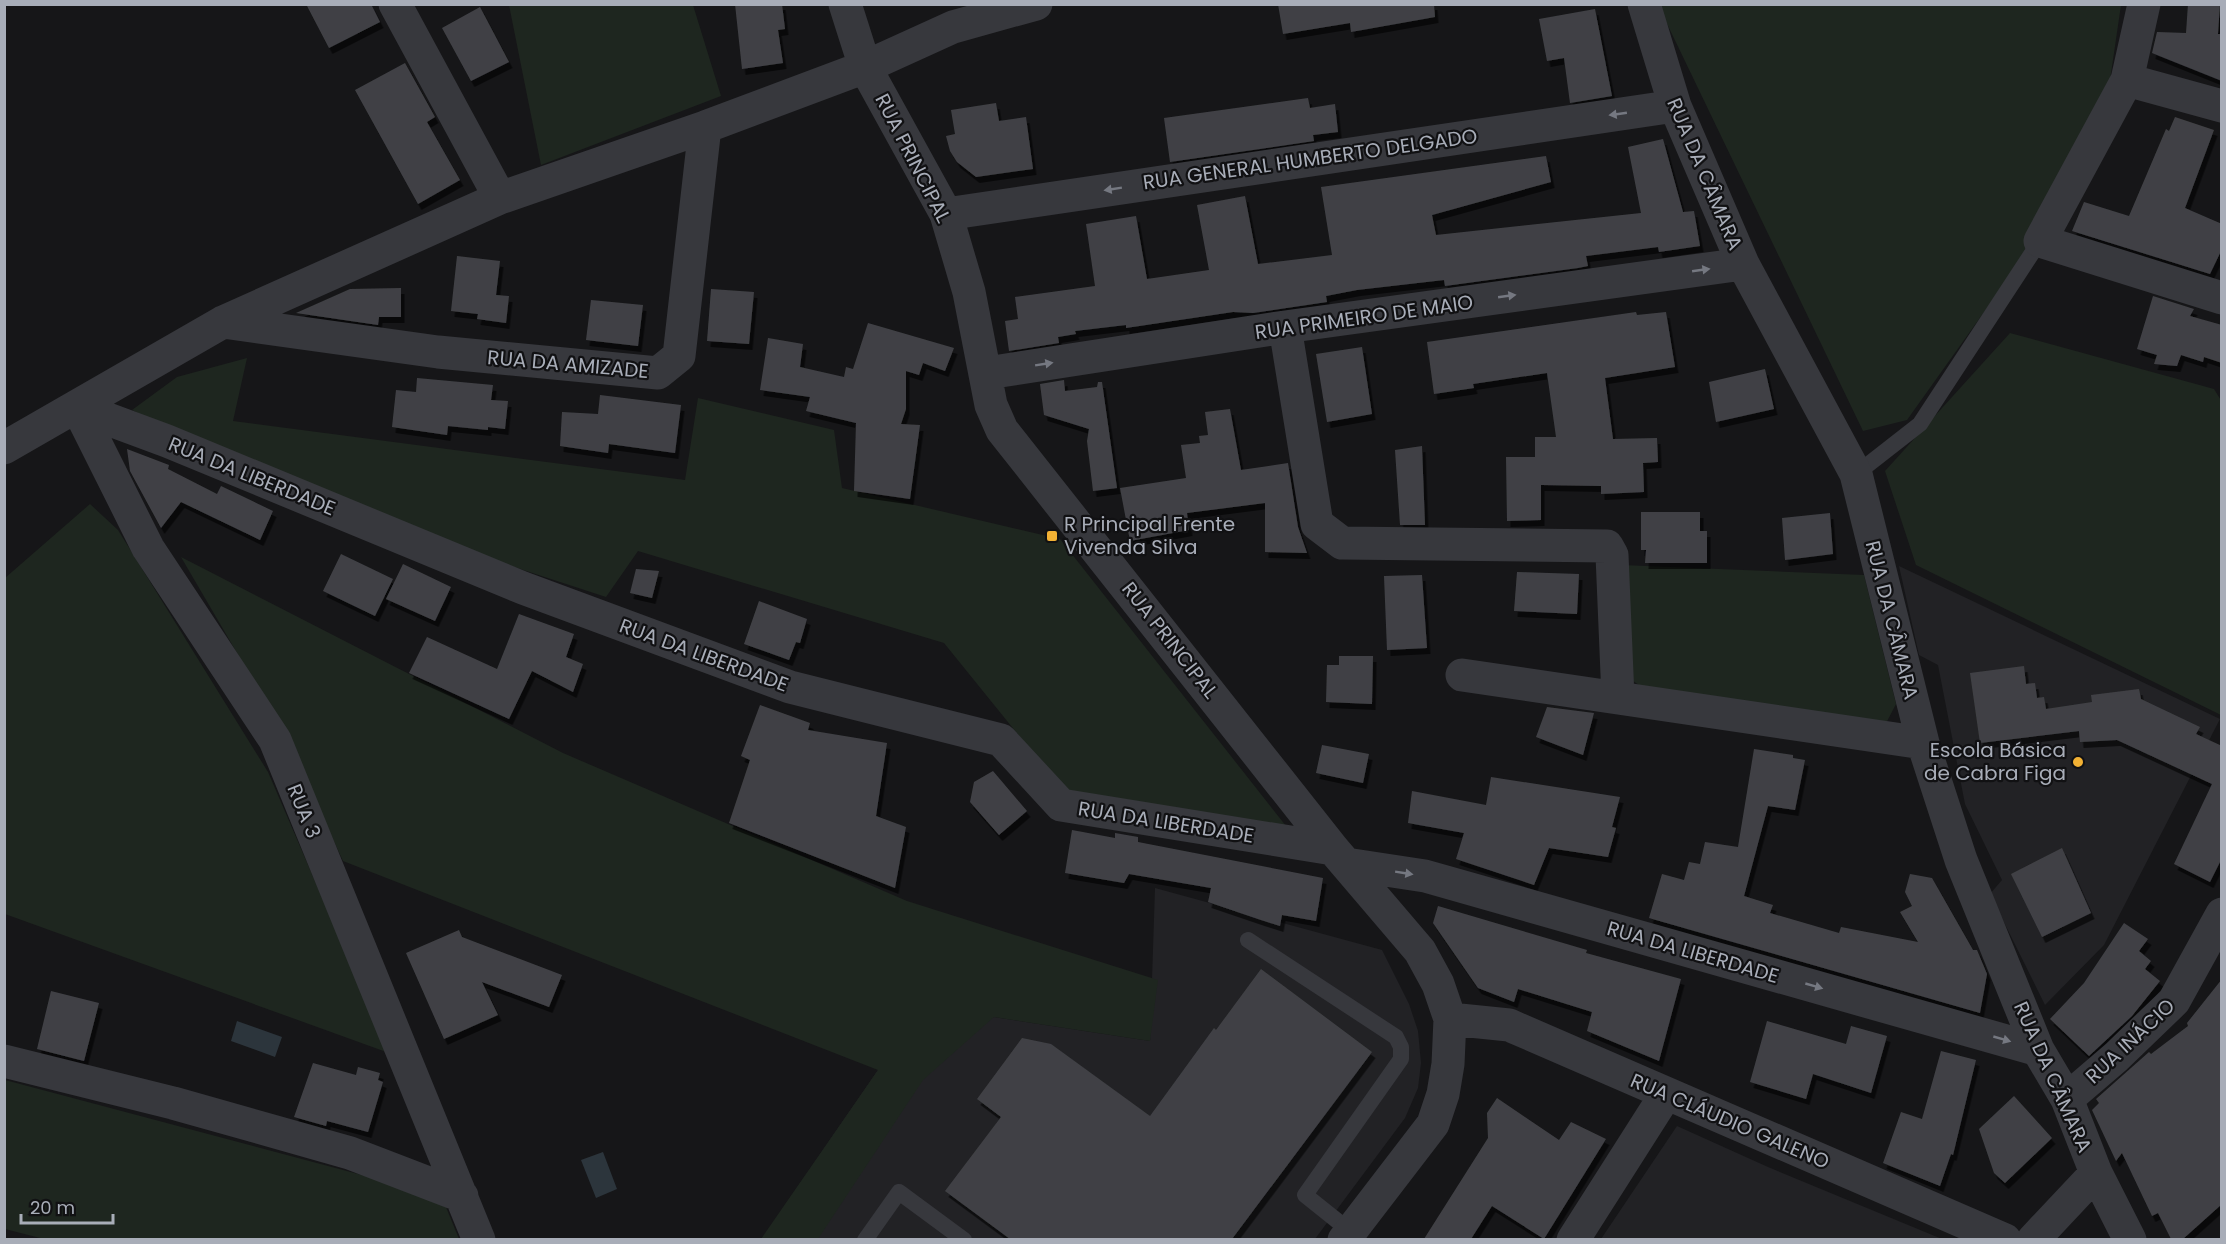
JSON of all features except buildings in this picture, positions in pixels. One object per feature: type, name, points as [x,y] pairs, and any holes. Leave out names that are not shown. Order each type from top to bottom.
[{"type":"street","points":[[394,4],[500,198]]},
{"type":"street","name":"RUA PRINCIPAL","points":[[845,4],[866,67],[946,214],[969,292],[987,373],[991,405],[1002,430],[1340,856],[1420,951],[1438,984],[1450,1019],[1448,1064],[1443,1094],[1433,1124],[1347,1235]]},
{"type":"street","points":[[4,448],[78,408],[223,322],[500,198],[705,127],[866,67],[953,27],[1036,4]]},
{"type":"street","name":"RUA DA CÂMARA","points":[[1644,4],[1675,106],[1743,264],[1856,474],[1923,743],[1961,860],[2038,1050],[2067,1099],[2096,1173],[2130,1239]]},
{"type":"street","points":[[2144,4],[2127,80],[2040,241],[2222,298]]},
{"type":"street","points":[[2127,80],[2222,106]]},
{"type":"street","name":"RUA GENERAL HUMBERTO DELGADO","points":[[946,214],[1675,106]]},
{"type":"street","name":"RUA DA AMIZADE","points":[[223,322],[438,352],[658,373],[679,356],[705,127]]},
{"type":"street","name":"RUA PRIMEIRO DE MAIO","points":[[987,373],[1285,327],[1743,264]]},
{"type":"street","points":[[1285,327],[1317,524],[1342,543],[1607,546],[1612,555],[1618,698]]},
{"type":"street","name":"RUA DA LIBERDADE","points":[[78,408],[167,441],[523,588],[790,687],[1001,740],[1061,805],[1340,856],[1425,876],[2038,1050]]},
{"type":"street","name":"RUA 3","points":[[78,408],[148,548],[275,740],[479,1239]]},
{"type":"street","points":[[1462,675],[1923,743]]},
{"type":"street","name":"RUA INÁCIO","points":[[2067,1099],[2116,1057],[2174,1001],[2222,914]]},
{"type":"street","name":"RUA CLÁUDIO GALENO","points":[[1450,1019],[1509,1025],[2005,1239]]},
{"type":"street","points":[[4,1061],[173,1103],[350,1153],[462,1196]]},
{"type":"street","points":[[1573,1239],[1666,1094]]},
{"type":"street","points":[[2033,1239],[2096,1173]]},
{"type":"lane","points":[[1856,474],[1920,424],[2040,241]]},
{"type":"lane","points":[[1248,940],[1396,1037],[1401,1047],[1401,1059],[1305,1195],[1347,1235]]},
{"type":"lane","points":[[864,1239],[899,1192],[964,1239]]},
{"type":"shaded area","points":[[509,5],[693,5],[721,96],[541,165]]},
{"type":"shaded area","points":[[1658,5],[2121,5],[2109,87],[2024,256],[1907,420],[1863,431]]},
{"type":"shaded area","points":[[2010,333],[2214,389],[2222,402],[2221,715],[1916,565],[1885,471]]},
{"type":"shaded area","points":[[247,358],[233,421],[685,480],[698,398],[834,430],[842,488],[1060,539],[1286,826],[1062,789],[944,643],[638,551],[606,597],[293,495],[132,410],[177,377]]},
{"type":"shaded area","points":[[90,504],[118,530],[268,772],[389,1053],[5,914],[5,578]]},
{"type":"shaded area","points":[[181,557],[563,753],[907,901],[1158,980],[1150,1041],[994,1017],[923,1080],[818,1239],[761,1239],[878,1070],[343,861],[286,737]]},
{"type":"shaded area","points":[[1622,565],[1864,575],[1896,704],[1883,729],[1648,691],[1630,679]]},
{"type":"shaded area","name":"Escola Básica de Cabra Figa","points":[[1899,566],[2220,719],[2104,945],[2045,1005],[1990,894],[2002,880],[1965,804],[1938,665],[1919,655]]},
{"type":"shaded area","points":[[1155,888],[1382,950],[1409,1004],[1418,1031],[1421,1063],[1418,1088],[1405,1118],[1315,1239],[761,1240],[878,1070],[994,1017],[1150,1041]]},
{"type":"shaded area","points":[[237,1021],[282,1037],[275,1057],[231,1041]]},
{"type":"shaded area","points":[[5,1080],[418,1190],[446,1207],[459,1239],[48,1240],[5,1229]]},
{"type":"shaded area","points":[[1677,1126],[1768,1167],[1942,1239],[1601,1239]]},
{"type":"shaded area","points":[[603,1152],[617,1189],[596,1198],[581,1160]]},
{"type":"place","name":"R Principal Frente Vivenda Silva","points":[[1052,536]]},
{"type":"place","name":"Escola Básica de Cabra Figa","points":[[2078,762]]}]
